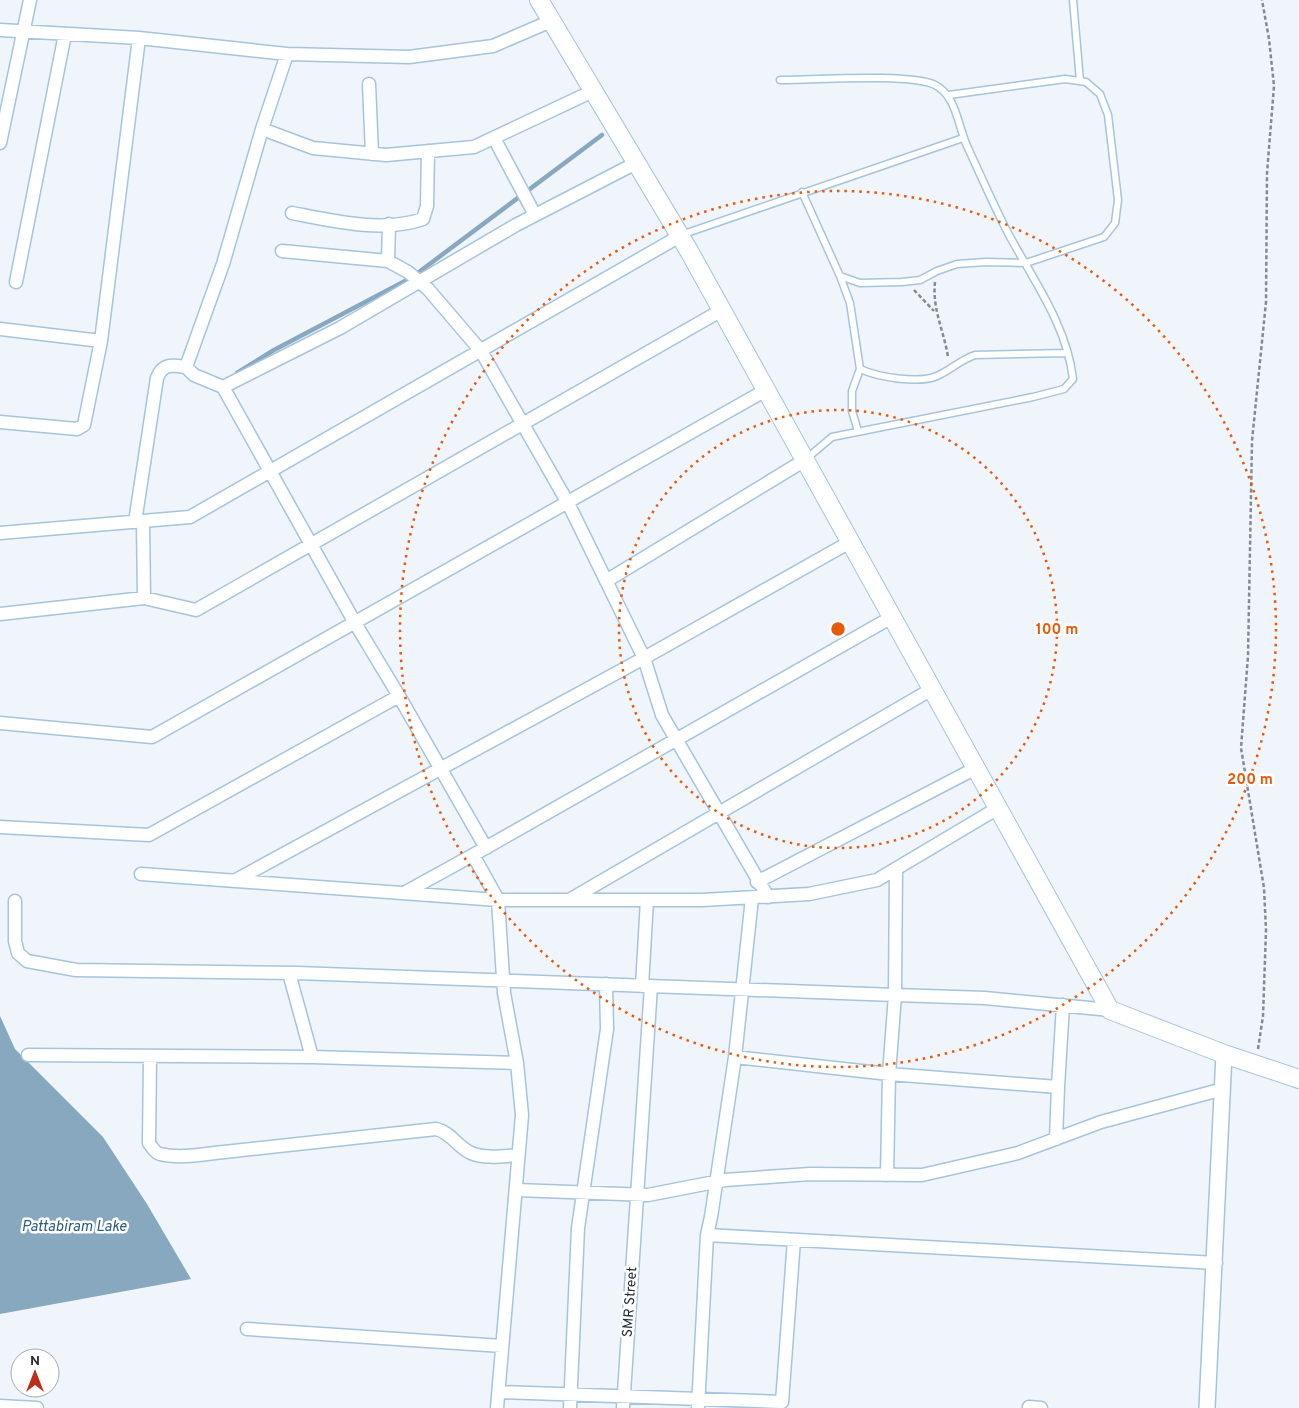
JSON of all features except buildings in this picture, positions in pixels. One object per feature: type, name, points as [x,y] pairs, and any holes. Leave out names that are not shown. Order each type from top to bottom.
[{"type":"main road","points":[[538,0],[680,236],[722,310],[1110,1010],[1224,1054],[1299,1079]]},
{"type":"street","points":[[0,143],[30,0]]},
{"type":"street","points":[[0,30],[139,38],[287,54],[419,56],[493,46],[551,21]]},
{"type":"street","points":[[16,282],[65,34]]},
{"type":"street","points":[[0,422],[83,428],[101,341],[139,38]]},
{"type":"street","points":[[186,367],[223,264],[262,129],[287,54]]},
{"type":"street","points":[[369,84],[372,154]]},
{"type":"street","points":[[262,129],[313,148],[372,154],[386,155],[474,147],[593,91]]},
{"type":"street","points":[[494,138],[535,214]]},
{"type":"street","points":[[292,213],[338,222],[389,224],[415,222],[423,219],[426,215],[428,151]]},
{"type":"street","points":[[224,388],[340,328],[535,214],[636,163]]},
{"type":"street","points":[[388,261],[389,224]]},
{"type":"street","points":[[0,532],[190,517],[680,236]]},
{"type":"street","points":[[282,251],[388,261],[420,281],[481,351],[568,502],[644,658],[662,715],[720,812],[757,882],[768,897]]},
{"type":"street","points":[[0,614],[144,598],[196,610],[722,310]]},
{"type":"street","points":[[0,329],[101,341]]},
{"type":"street","points":[[144,598],[139,522],[157,378],[160,370],[166,366],[186,367],[194,375],[224,388],[355,623],[486,848]]},
{"type":"street","points":[[0,723],[152,737],[766,390]]},
{"type":"street","points":[[606,581],[805,460]]},
{"type":"street","points":[[234,881],[644,658],[850,542]]},
{"type":"street","points":[[404,893],[892,617]]},
{"type":"street","points":[[571,899],[932,689]]},
{"type":"street","points":[[0,827],[149,835],[399,696]]},
{"type":"street","points":[[757,882],[976,768]]},
{"type":"street","points":[[141,874],[498,900],[752,898],[809,894],[877,880],[998,808]]},
{"type":"street","points":[[473,855],[498,900],[503,980],[517,1063],[522,1115],[497,1408]]},
{"type":"street","points":[[887,1175],[889,1074],[895,995],[896,869]]},
{"type":"street","points":[[698,1404],[707,1235],[735,1057],[752,898]]},
{"type":"street","name":"SMR Street","points":[[623,1402],[647,986],[647,900]]},
{"type":"street","points":[[15,901],[15,942],[18,953],[27,961],[76,970],[503,980],[985,998],[1110,1010]]},
{"type":"street","points":[[289,974],[312,1057]]},
{"type":"street","points":[[570,1408],[578,1228],[607,1029],[606,984]]},
{"type":"street","points":[[1056,1139],[1063,1006]]},
{"type":"street","points":[[1208,1408],[1224,1054]]},
{"type":"street","points":[[28,1055],[312,1057],[517,1063]]},
{"type":"street","points":[[150,1056],[149,1143],[160,1154],[190,1155],[224,1152],[436,1129],[450,1134],[457,1143],[470,1153],[483,1156],[518,1155]]},
{"type":"street","points":[[735,1057],[889,1074],[1058,1087]]},
{"type":"street","points":[[517,1190],[648,1195],[716,1181],[810,1174],[922,1175],[1018,1153],[1101,1122],[1223,1089]]},
{"type":"street","points":[[707,1235],[1216,1263]]},
{"type":"street","points":[[499,1392],[571,1394],[623,1402],[760,1405],[782,1402],[794,1240]]},
{"type":"street","points":[[248,1329],[502,1346]]},
{"type":"street","points":[[0,1406],[37,1408]]},
{"type":"street","points":[[1029,1407],[1041,1408]]},
{"type":"lane","points":[[1073,0],[1080,81]]},
{"type":"lane","points":[[780,80],[910,79],[934,84],[949,95],[963,138],[1009,235],[1057,320],[1074,379],[1064,389],[1033,397],[832,437],[805,460]]},
{"type":"lane","points":[[840,276],[860,283],[908,282],[920,280],[937,271],[957,264],[986,262],[1026,264],[1104,237],[1115,223],[1118,200],[1108,115],[1100,94],[1086,82],[1065,79],[949,95]]},
{"type":"lane","points":[[680,236],[802,192],[963,138]]},
{"type":"lane","points":[[802,192],[840,276],[850,303],[860,369],[852,391],[852,411],[858,431]]},
{"type":"lane","points":[[860,369],[872,375],[918,379],[937,376],[949,367],[975,356],[1067,353]]},
{"type":"path","points":[[1255,1064],[1263,1016],[1266,930],[1264,888],[1241,748],[1248,656],[1252,441],[1266,302],[1267,173],[1274,86],[1269,39],[1262,0]]},
{"type":"path","points":[[937,271],[934,292],[936,312],[944,336],[949,367]]},
{"type":"path","points":[[908,282],[921,299],[936,312]]},
{"type":"water","name":"Pattabiram Lake","points":[[0,1016],[15,1049],[103,1137],[147,1204],[191,1279],[0,1314]]},
{"type":"waterway","points":[[419,272],[602,135]]},
{"type":"waterway","points":[[237,373],[274,350],[407,280]]}]
